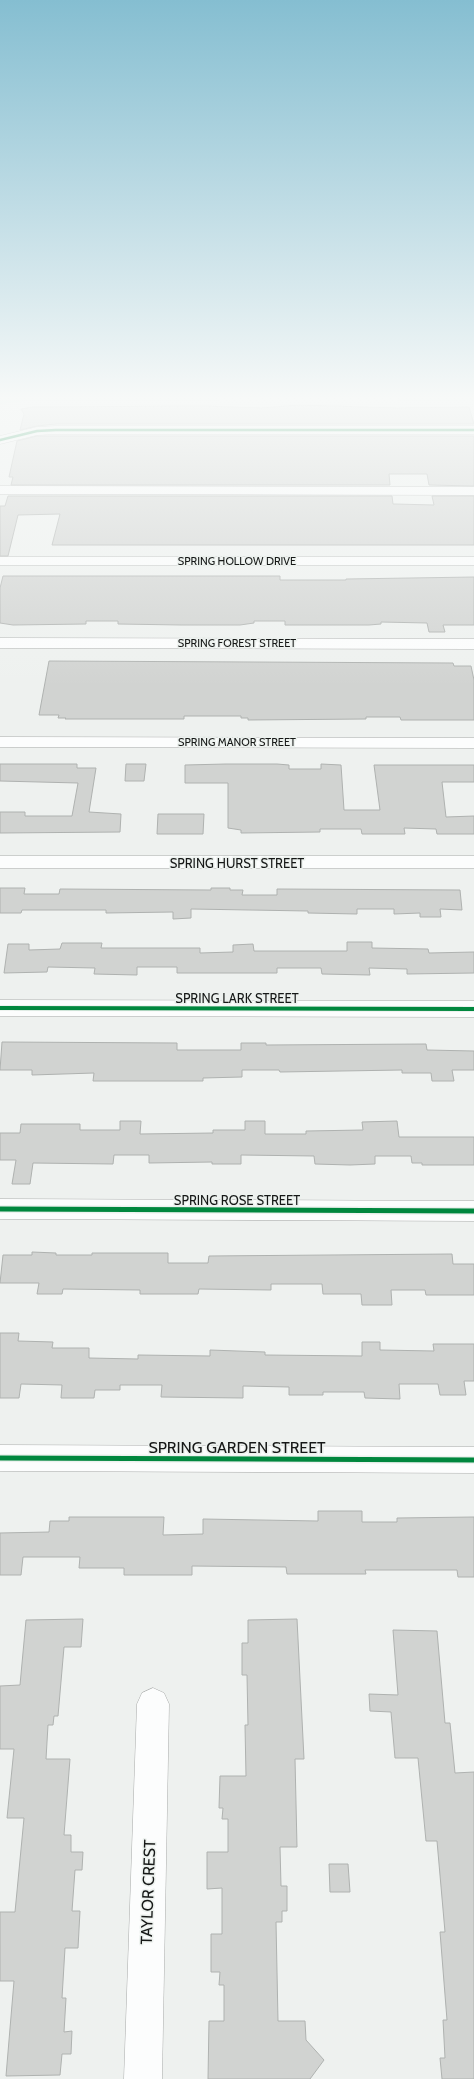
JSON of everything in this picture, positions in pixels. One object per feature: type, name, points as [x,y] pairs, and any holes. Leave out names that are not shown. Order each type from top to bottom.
[{"type":"street","name":"SPRING HOLLOW DRIVE","points":[[0,561],[474,561]]},
{"type":"street","name":"SPRING FOREST STREET","points":[[0,643],[474,644]]},
{"type":"street","name":"SPRING MANOR STREET","points":[[0,742],[474,743]]},
{"type":"street","name":"SPRING HURST STREET","points":[[0,862],[474,862]]},
{"type":"street","name":"SPRING LARK STREET","points":[[0,1008],[474,1009]]},
{"type":"street","name":"SPRING ROSE STREET","points":[[0,1209],[474,1211]]},
{"type":"street","name":"SPRING GARDEN STREET","points":[[0,1458],[474,1460]]},
{"type":"street","name":"TAYLOR CREST","points":[[143,2079],[153,1704]]},
{"type":"building","points":[[8,496],[392,496],[393,504],[434,505],[432,496],[474,496],[474,545],[52,545],[60,514],[18,515],[8,556],[0,556],[0,506],[5,506]]},
{"type":"building","points":[[3,576],[280,576],[280,580],[474,577],[474,625],[443,625],[445,632],[429,632],[427,623],[381,622],[381,624],[369,625],[285,625],[285,621],[254,621],[254,623],[240,625],[181,625],[118,624],[118,621],[86,621],[86,624],[13,625],[0,623],[0,588]]},
{"type":"building","points":[[49,661],[453,663],[454,666],[471,666],[474,680],[474,720],[401,720],[400,717],[366,717],[366,719],[248,720],[248,718],[241,718],[241,716],[184,716],[184,719],[65,719],[66,718],[58,718],[59,715],[39,715]]},
{"type":"building","points":[[0,764],[77,764],[77,768],[96,768],[89,812],[121,814],[120,832],[0,833],[0,812],[25,812],[25,816],[72,816],[78,783],[0,781]]},
{"type":"building","points":[[126,764],[146,764],[144,781],[125,781]]},
{"type":"building","points":[[277,764],[289,765],[289,769],[321,769],[321,764],[341,765],[344,810],[380,810],[374,765],[474,765],[474,782],[442,782],[446,817],[474,816],[474,834],[437,834],[436,829],[404,828],[405,834],[362,834],[361,829],[320,829],[320,832],[241,833],[241,830],[228,828],[228,783],[185,783],[185,765]]},
{"type":"building","points":[[158,814],[204,814],[203,834],[157,834]]},
{"type":"building","points":[[0,888],[25,888],[24,894],[59,894],[60,889],[211,890],[211,888],[230,888],[230,890],[243,890],[242,895],[277,895],[277,889],[460,890],[462,910],[440,909],[441,917],[420,917],[420,913],[394,914],[394,909],[357,909],[357,914],[308,913],[308,911],[191,909],[191,918],[173,919],[173,912],[106,913],[106,910],[22,910],[21,913],[0,913]]},
{"type":"building","points":[[347,942],[372,942],[372,948],[428,949],[429,953],[474,952],[474,973],[407,974],[407,969],[369,968],[370,975],[322,974],[321,968],[277,968],[277,973],[177,973],[177,967],[137,967],[137,975],[94,974],[95,968],[48,967],[47,972],[4,973],[8,944],[29,944],[29,950],[60,949],[62,943],[102,943],[101,948],[200,948],[200,953],[233,952],[233,945],[253,944],[254,951],[347,951]]},
{"type":"building","points":[[2,1042],[177,1043],[177,1050],[241,1050],[241,1043],[266,1043],[266,1045],[426,1044],[427,1050],[474,1051],[474,1070],[452,1070],[454,1081],[432,1081],[431,1073],[402,1073],[402,1070],[280,1072],[279,1070],[242,1070],[242,1077],[203,1078],[203,1081],[93,1081],[94,1073],[32,1075],[32,1070],[0,1070]]},
{"type":"building","points":[[120,1121],[141,1121],[140,1134],[213,1133],[213,1130],[245,1130],[245,1121],[265,1121],[265,1134],[306,1134],[306,1131],[363,1130],[362,1122],[397,1121],[399,1137],[474,1137],[474,1165],[422,1165],[422,1163],[412,1163],[411,1156],[375,1156],[375,1164],[350,1165],[315,1164],[314,1156],[241,1155],[241,1164],[212,1164],[212,1162],[149,1163],[149,1155],[114,1155],[113,1164],[33,1163],[30,1184],[12,1184],[16,1160],[0,1160],[0,1133],[20,1133],[21,1124],[80,1124],[80,1130],[120,1130]]},
{"type":"building","points":[[32,1252],[56,1253],[56,1255],[92,1255],[92,1253],[168,1253],[168,1263],[208,1263],[209,1256],[452,1254],[453,1264],[474,1264],[474,1295],[426,1295],[425,1290],[391,1290],[392,1305],[362,1305],[361,1294],[323,1294],[322,1284],[271,1284],[271,1290],[199,1289],[198,1294],[140,1294],[140,1290],[63,1289],[62,1294],[37,1294],[39,1283],[0,1283],[3,1255],[32,1255]]},
{"type":"building","points":[[0,1333],[19,1333],[18,1341],[53,1342],[52,1348],[89,1348],[89,1358],[138,1359],[138,1355],[210,1356],[210,1350],[265,1352],[265,1355],[362,1356],[362,1342],[380,1342],[380,1350],[434,1351],[433,1344],[474,1344],[474,1381],[464,1381],[466,1395],[440,1395],[438,1384],[399,1384],[400,1399],[365,1398],[364,1392],[323,1392],[323,1395],[289,1395],[289,1387],[243,1386],[243,1398],[161,1397],[162,1385],[120,1385],[120,1390],[95,1390],[94,1398],[61,1398],[62,1385],[21,1384],[19,1398],[0,1398]]},
{"type":"building","points":[[318,1511],[362,1511],[362,1522],[397,1522],[397,1518],[474,1517],[474,1577],[458,1577],[457,1570],[365,1570],[366,1574],[287,1574],[286,1567],[192,1566],[192,1575],[124,1575],[124,1568],[79,1568],[80,1557],[23,1557],[21,1575],[0,1575],[0,1533],[49,1532],[50,1521],[69,1521],[69,1517],[164,1517],[163,1535],[203,1534],[203,1519],[318,1521]]},
{"type":"building","points":[[83,1619],[81,1647],[64,1647],[58,1716],[54,1716],[53,1725],[48,1725],[46,1759],[70,1759],[64,1835],[71,1835],[71,1852],[83,1852],[82,1870],[75,1870],[72,1911],[80,1911],[78,1948],[65,1948],[62,1998],[66,1998],[64,2032],[72,2031],[71,2054],[62,2054],[60,2075],[6,2076],[14,1981],[0,1981],[0,1912],[15,1912],[24,1818],[7,1818],[14,1749],[0,1749],[0,1686],[20,1685],[26,1620]]},
{"type":"building","points":[[297,1619],[304,1759],[295,1759],[297,1847],[280,1847],[281,1886],[287,1886],[287,1911],[282,1911],[282,1922],[276,1922],[278,2021],[305,2021],[306,2040],[324,2060],[310,2079],[208,2079],[209,2021],[224,2021],[224,1985],[219,1985],[220,1972],[211,1972],[211,1934],[222,1934],[222,1888],[207,1889],[207,1852],[228,1852],[228,1819],[222,1819],[223,1808],[219,1808],[220,1776],[246,1776],[245,1725],[248,1725],[247,1675],[242,1675],[242,1643],[248,1643],[248,1620]]},
{"type":"building","points":[[393,1630],[437,1631],[445,1723],[450,1723],[455,1773],[474,1772],[474,2079],[442,2079],[440,2058],[445,2058],[443,2020],[447,2020],[440,1932],[445,1932],[437,1841],[426,1841],[418,1758],[395,1758],[391,1712],[370,1711],[369,1694],[398,1695]]},
{"type":"building","points":[[329,1864],[348,1864],[350,1892],[330,1892]]},
{"type":"cycle path","points":[[0,1008],[474,1009]]},
{"type":"cycle path","points":[[0,1209],[474,1211]]},
{"type":"cycle path","points":[[0,1458],[474,1460]]}]
